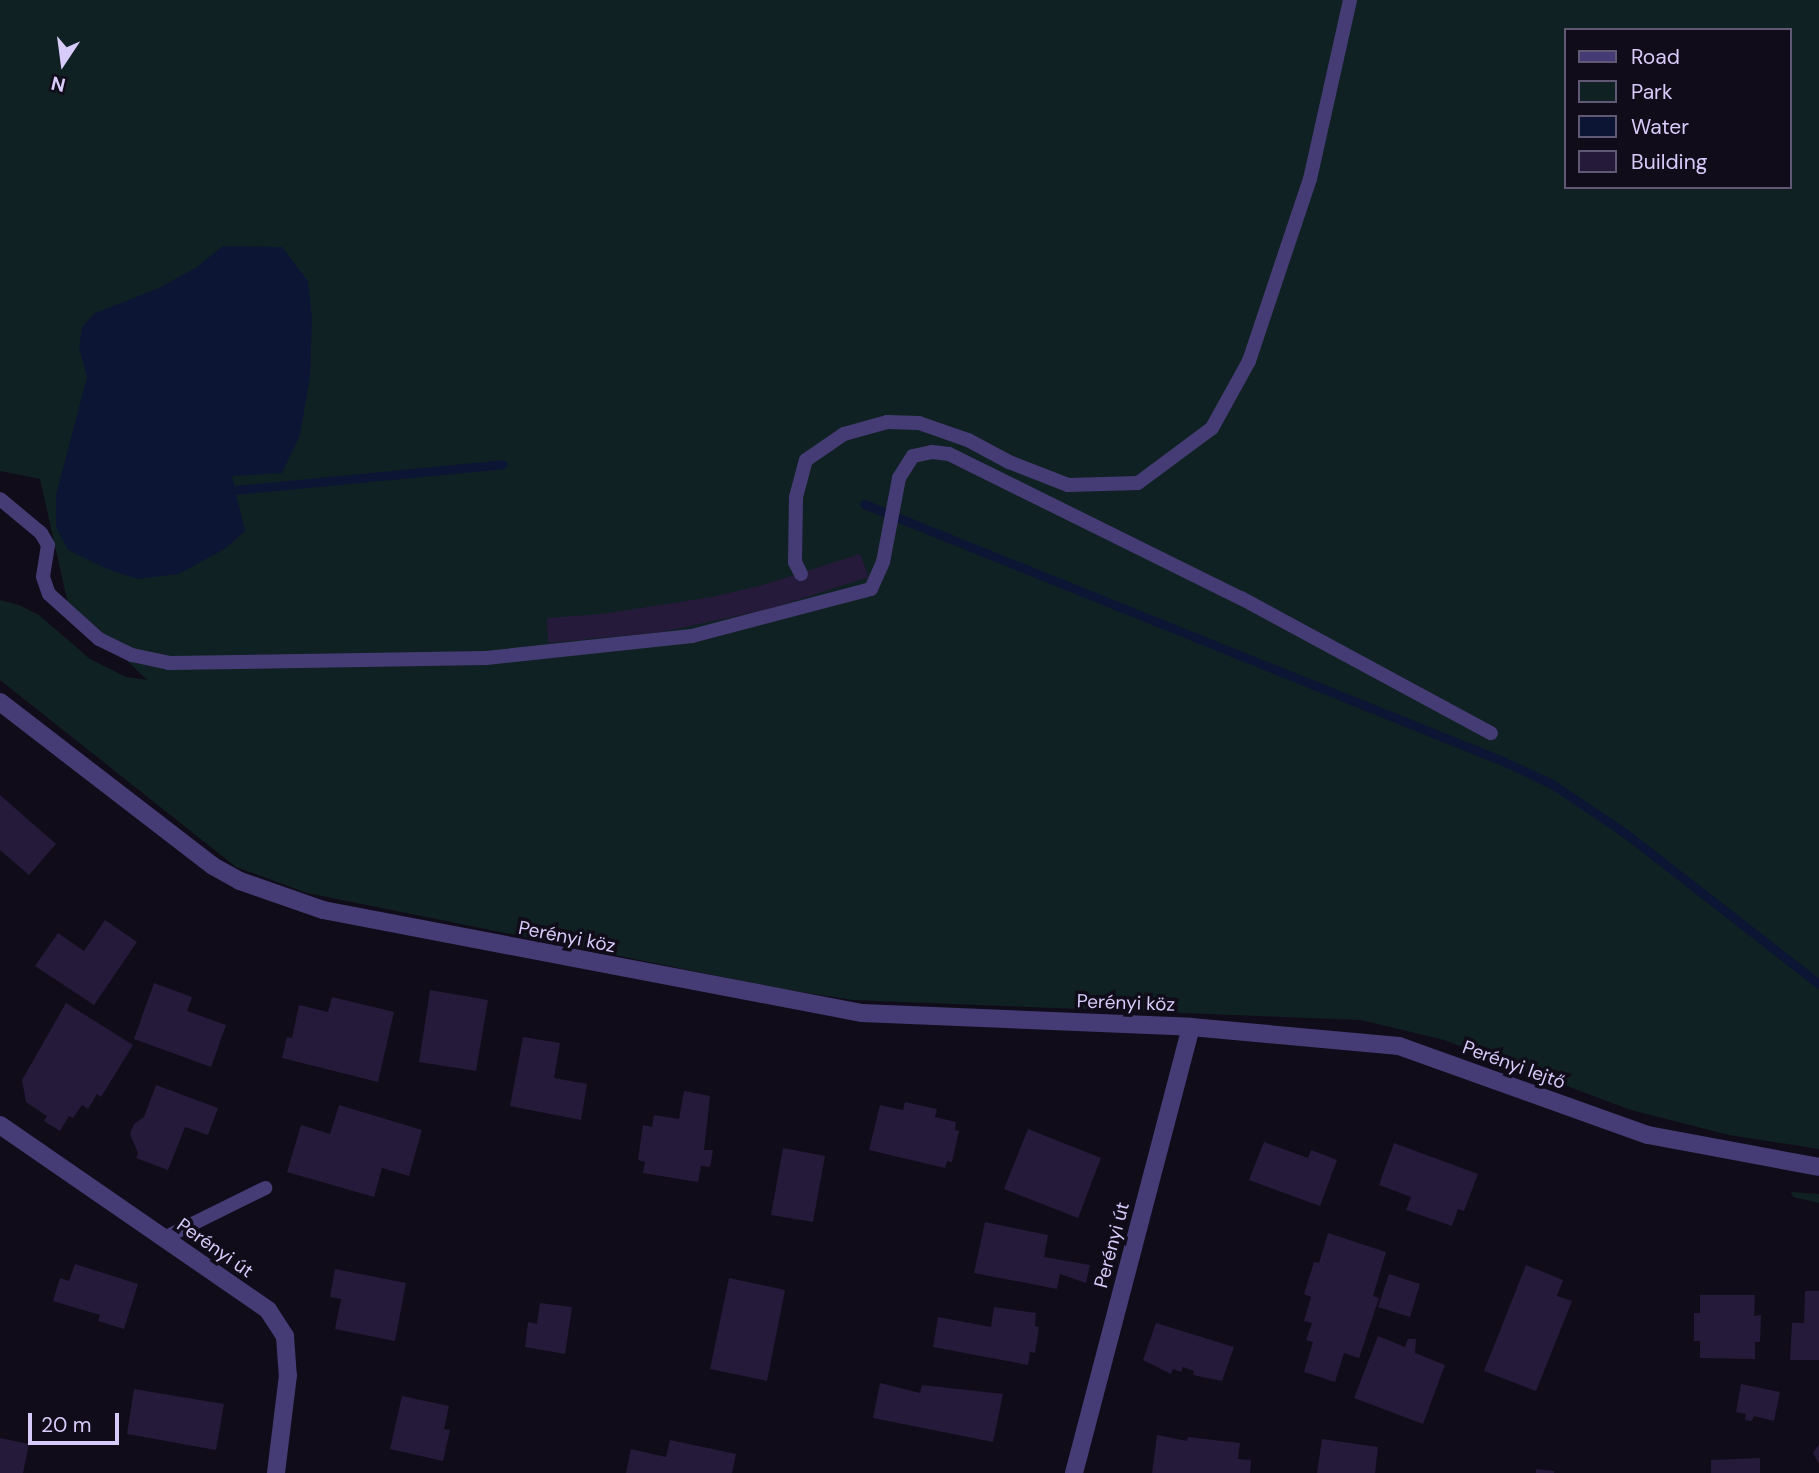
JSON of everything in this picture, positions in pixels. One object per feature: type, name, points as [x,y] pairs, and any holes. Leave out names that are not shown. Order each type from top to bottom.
[{"type":"street","name":"Perényi köz","points":[[0,702],[214,866],[240,881],[323,910],[862,1013],[1191,1027]]},
{"type":"street","name":"Perényi lejtő","points":[[1191,1027],[1399,1046],[1648,1135],[1819,1167]]},
{"type":"street","name":"Perényi út","points":[[1074,1473],[1191,1027]]},
{"type":"street","name":"Perényi út","points":[[0,1125],[268,1310],[285,1336],[288,1375],[276,1473]]},
{"type":"lane","points":[[801,574],[795,562],[796,498],[806,460],[844,434],[887,422],[919,423],[1068,485],[1138,483],[1212,428],[1249,361],[1310,179],[1350,0]]},
{"type":"lane","points":[[932,452],[940,431]]},
{"type":"lane","points":[[0,499],[41,533],[48,545],[43,577],[49,594],[99,639],[132,654],[169,663],[486,658],[692,636],[871,589],[883,562],[899,478],[913,456],[932,452],[949,454],[1241,598],[1491,733]]},
{"type":"lane","points":[[164,1238],[265,1188]]},
{"type":"green space","points":[[0,0],[1819,0],[1819,1149],[1729,1135],[1631,1110],[1444,1040],[1361,1020],[853,1000],[782,989],[307,893],[236,867],[0,680],[0,600],[19,605],[39,615],[90,659],[126,677],[147,680],[68,604],[40,479],[0,471]]},
{"type":"green space","points":[[1791,1192],[1819,1194],[1819,1203],[1793,1197]]},
{"type":"water","points":[[223,246],[282,247],[308,281],[312,318],[310,377],[300,435],[282,473],[232,476],[245,531],[226,548],[179,574],[137,579],[105,568],[68,550],[56,527],[56,495],[87,377],[79,348],[82,327],[95,313],[159,288],[197,267]]},
{"type":"building","points":[[860,554],[869,577],[769,609],[662,632],[548,643],[547,618],[602,614],[712,597],[763,585]]},
{"type":"building","points":[[0,795],[56,844],[29,875],[0,850]]},
{"type":"building","points":[[105,920],[137,942],[94,1005],[35,966],[58,933],[84,951]]},
{"type":"building","points":[[154,983],[192,997],[187,1011],[226,1025],[211,1067],[134,1039]]},
{"type":"building","points":[[430,990],[488,1000],[476,1071],[419,1062]]},
{"type":"building","points":[[332,997],[394,1012],[378,1082],[282,1058],[287,1037],[292,1038],[299,1005],[328,1012]]},
{"type":"building","points":[[66,1003],[133,1045],[101,1097],[97,1094],[88,1109],[82,1105],[73,1118],[69,1116],[60,1131],[44,1121],[47,1116],[26,1102],[22,1080]]},
{"type":"building","points":[[523,1037],[560,1043],[554,1078],[587,1084],[581,1120],[510,1106]]},
{"type":"building","points":[[156,1085],[218,1108],[208,1135],[185,1127],[168,1170],[136,1158],[138,1153],[130,1134],[134,1124],[144,1117]]},
{"type":"building","points":[[684,1091],[710,1096],[704,1150],[713,1150],[710,1167],[701,1166],[698,1182],[643,1173],[645,1162],[638,1160],[643,1125],[652,1127],[654,1115],[679,1119]]},
{"type":"building","points":[[905,1102],[937,1109],[935,1117],[956,1122],[955,1130],[959,1131],[952,1162],[947,1161],[945,1168],[869,1150],[880,1105],[903,1110]]},
{"type":"building","points":[[339,1105],[422,1130],[409,1176],[382,1168],[374,1197],[287,1172],[301,1125],[330,1134]]},
{"type":"building","points":[[1028,1129],[1101,1158],[1078,1218],[1004,1189]]},
{"type":"building","points":[[1264,1142],[1308,1158],[1311,1150],[1337,1160],[1320,1206],[1249,1180]]},
{"type":"building","points":[[1394,1143],[1478,1174],[1464,1211],[1458,1209],[1452,1226],[1406,1210],[1411,1197],[1379,1185]]},
{"type":"building","points":[[783,1148],[825,1156],[813,1222],[771,1215]]},
{"type":"building","points":[[985,1222],[1048,1235],[1044,1257],[1090,1265],[1086,1283],[1060,1274],[1057,1289],[974,1273]]},
{"type":"building","points":[[1328,1233],[1386,1252],[1373,1296],[1379,1298],[1359,1358],[1344,1353],[1335,1382],[1304,1372],[1313,1342],[1306,1340],[1312,1323],[1304,1321],[1311,1297],[1304,1294],[1314,1262],[1319,1263]]},
{"type":"building","points":[[75,1264],[138,1284],[124,1329],[98,1321],[100,1315],[53,1301],[60,1278],[69,1281]]},
{"type":"building","points":[[1526,1265],[1563,1280],[1557,1296],[1572,1301],[1536,1391],[1484,1371]]},
{"type":"building","points":[[335,1269],[406,1283],[395,1341],[335,1329],[341,1299],[330,1297]]},
{"type":"building","points":[[1389,1274],[1420,1284],[1410,1317],[1378,1307]]},
{"type":"building","points":[[729,1278],[785,1290],[767,1381],[710,1369]]},
{"type":"building","points":[[1805,1291],[1819,1291],[1819,1360],[1790,1360],[1792,1323],[1804,1323]]},
{"type":"building","points":[[1700,1295],[1755,1295],[1754,1316],[1761,1315],[1760,1342],[1755,1342],[1755,1359],[1700,1358],[1700,1341],[1694,1341],[1694,1313],[1700,1313]]},
{"type":"building","points":[[540,1303],[572,1307],[565,1354],[525,1347],[528,1322],[537,1324]]},
{"type":"building","points":[[994,1307],[1036,1313],[1035,1326],[1039,1327],[1035,1353],[1030,1352],[1028,1365],[933,1347],[938,1317],[991,1327]]},
{"type":"building","points":[[1156,1323],[1234,1347],[1222,1381],[1193,1375],[1194,1371],[1183,1367],[1181,1372],[1173,1369],[1171,1374],[1143,1360]]},
{"type":"building","points":[[1378,1336],[1405,1347],[1408,1339],[1416,1339],[1415,1353],[1445,1365],[1423,1424],[1354,1398]]},
{"type":"building","points":[[880,1383],[920,1393],[922,1385],[1003,1394],[993,1442],[873,1418]]},
{"type":"building","points":[[1741,1384],[1780,1392],[1774,1421],[1754,1416],[1752,1421],[1745,1420],[1746,1414],[1736,1412]]},
{"type":"building","points":[[134,1389],[224,1404],[216,1450],[127,1434]]},
{"type":"building","points":[[402,1396],[449,1406],[444,1429],[450,1430],[443,1461],[390,1449]]},
{"type":"building","points":[[1157,1435],[1187,1441],[1188,1437],[1240,1443],[1238,1459],[1251,1460],[1250,1473],[1152,1473]]},
{"type":"building","points":[[0,1438],[29,1444],[23,1473],[0,1473]]},
{"type":"building","points":[[1322,1439],[1378,1447],[1375,1473],[1317,1473]]},
{"type":"building","points":[[670,1440],[736,1454],[732,1473],[626,1473],[631,1449],[666,1457]]},
{"type":"building","points":[[1819,1444],[1819,1464],[1813,1453]]},
{"type":"building","points":[[1760,1458],[1760,1473],[1711,1473],[1711,1460]]},
{"type":"building","points":[[1536,1469],[1554,1471],[1554,1473],[1536,1473]]},
{"type":"waterway","points":[[235,490],[503,464]]},
{"type":"waterway","points":[[864,504],[1505,762],[1552,784],[1625,833],[1819,984]]}]
